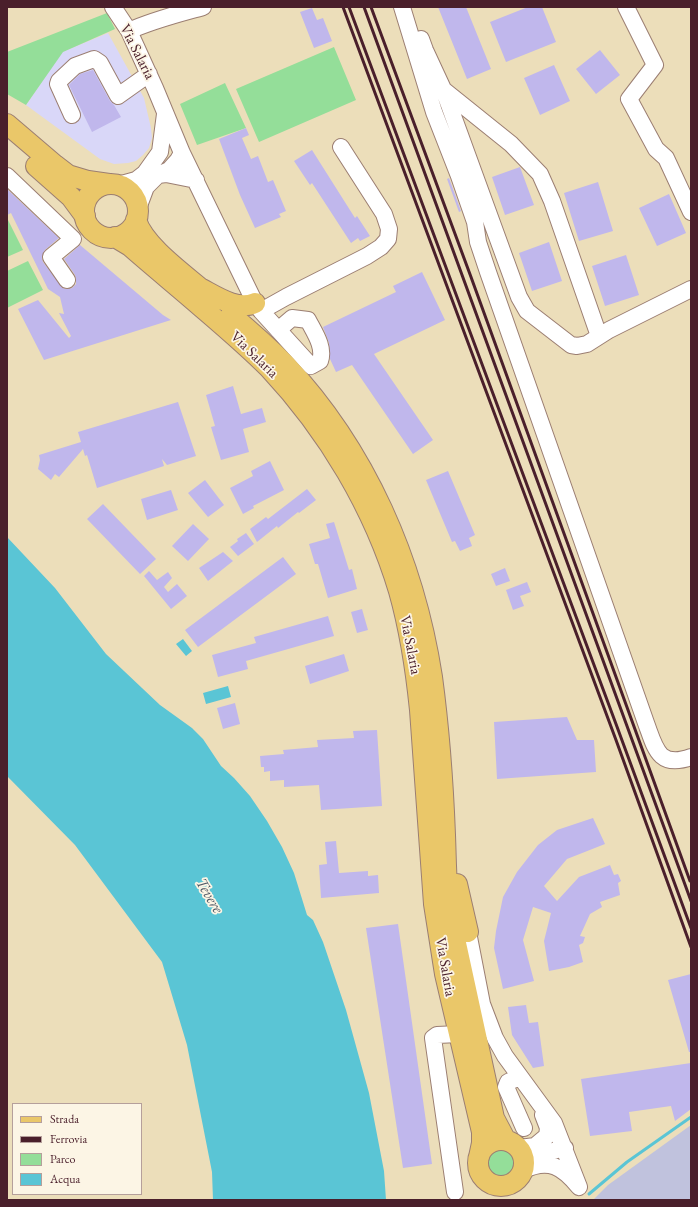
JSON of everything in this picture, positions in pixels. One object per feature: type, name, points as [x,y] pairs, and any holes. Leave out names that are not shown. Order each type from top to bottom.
[{"type":"main road","points":[[7,124],[68,175],[88,181],[114,184],[127,189],[137,204],[137,216],[131,228],[123,234],[115,237],[107,237],[99,235],[91,229],[86,221],[84,209],[86,200],[92,192],[100,186],[114,184]]},
{"type":"main road","points":[[7,142],[71,197],[85,216]]},
{"type":"main road","name":"Via Salaria","points":[[137,216],[138,228],[148,242],[266,346],[285,365],[316,402],[345,442],[370,485],[384,512],[397,544],[409,577],[420,615],[432,678],[445,836],[446,878],[452,931],[494,1118],[518,1154]]},
{"type":"main road","name":"Via Salaria","points":[[115,237],[130,246],[232,333],[268,367],[307,413],[338,456],[367,510],[378,535],[399,591],[413,656],[420,710],[434,904],[445,974],[482,1132],[482,1143],[479,1157]]},
{"type":"main road","points":[[202,289],[223,300],[237,305],[250,305],[258,307]]},
{"type":"main road","points":[[445,836],[468,932]]},
{"type":"main road","points":[[482,1176],[506,1192],[518,1179],[518,1154],[495,1140],[486,1145],[479,1157],[478,1165],[489,1200]]},
{"type":"street","name":"Via Salaria","points":[[113,7],[129,31],[149,74],[182,153],[258,307],[311,366],[320,361],[321,353],[319,343],[308,320],[295,315]]},
{"type":"street","points":[[129,31],[161,19],[203,7]]},
{"type":"street","points":[[402,7],[434,112],[475,222],[478,242],[488,272],[649,730],[657,750],[662,757],[673,760],[691,757]]},
{"type":"street","points":[[410,7],[425,50],[444,91],[519,297],[525,308],[549,329],[571,345],[577,346],[587,344],[599,336],[691,289]]},
{"type":"street","points":[[626,7],[656,65],[629,99],[656,149],[666,158],[691,212]]},
{"type":"street","points":[[72,114],[58,84],[59,81],[76,66],[94,59],[100,63],[118,96],[149,74]]},
{"type":"street","points":[[444,91],[511,144],[540,174],[552,201],[599,336]]},
{"type":"street","points":[[114,184],[136,180],[145,173],[160,152],[165,112]]},
{"type":"street","points":[[258,307],[286,297],[367,256],[381,247],[388,239],[389,229],[386,219],[341,148]]},
{"type":"street","points":[[137,216],[146,187],[158,175],[169,170],[182,153]]},
{"type":"street","points":[[158,175],[166,174],[196,180]]},
{"type":"street","points":[[7,176],[72,239],[51,257],[67,280]]},
{"type":"street","points":[[258,307],[295,315]]},
{"type":"street","points":[[278,330],[295,315]]},
{"type":"street","points":[[468,932],[482,1004],[495,1038],[505,1056],[554,1123],[583,1194]]},
{"type":"street","points":[[455,1192],[433,1038],[437,1035],[459,1034]]},
{"type":"street","points":[[520,1077],[508,1082],[506,1086],[524,1128]]},
{"type":"street","points":[[518,1154],[541,1142],[548,1133],[546,1121],[535,1097]]},
{"type":"street","points":[[518,1154],[565,1148]]},
{"type":"street","points":[[518,1154],[541,1165],[557,1167],[570,1176],[583,1194]]},
{"type":"shaded area","points":[[108,33],[144,98],[151,128],[152,138],[149,148],[136,161],[128,163],[114,164],[100,159],[26,105],[62,52]]},
{"type":"shaded area","points":[[691,1125],[691,1200],[593,1200],[608,1185]]},
{"type":"green space","points":[[107,13],[115,29],[63,52],[26,105],[7,94],[7,52]]},
{"type":"green space","points":[[334,47],[356,100],[259,142],[236,89]]},
{"type":"green space","points":[[225,83],[246,128],[197,145],[180,104]]},
{"type":"green space","points":[[8,220],[23,250],[7,257],[7,221]]},
{"type":"green space","points":[[28,261],[43,290],[7,308],[7,271]]},
{"type":"green space","points":[[498,1147],[504,1147],[514,1154],[517,1163],[516,1169],[510,1176],[504,1179],[498,1179],[488,1172],[485,1166],[485,1160],[492,1150]]},
{"type":"water","name":"Tevere","points":[[7,537],[55,588],[106,654],[160,705],[192,728],[203,739],[221,766],[250,796],[282,847],[294,873],[307,915],[313,920],[323,942],[346,1010],[369,1093],[384,1171],[386,1200],[213,1200],[212,1172],[187,1045],[162,962],[75,845],[7,776]]},
{"type":"water","points":[[183,639],[192,651],[186,656],[176,644]]},
{"type":"water","points":[[228,686],[231,697],[206,704],[203,693]]},
{"type":"building","points":[[438,7],[466,7],[491,69],[467,79]]},
{"type":"building","points":[[528,7],[542,7],[556,42],[506,62],[490,22]]},
{"type":"building","points":[[312,8],[317,20],[323,18],[332,41],[314,48],[300,12]]},
{"type":"building","points":[[600,50],[620,75],[596,94],[576,69]]},
{"type":"building","points":[[554,65],[570,101],[540,115],[524,78]]},
{"type":"building","points":[[93,70],[110,101],[121,117],[92,132],[69,85],[80,74]]},
{"type":"building","points":[[246,128],[249,135],[242,138],[251,159],[258,156],[268,182],[273,180],[286,211],[279,214],[281,217],[255,228],[240,195],[219,139]]},
{"type":"building","points":[[312,150],[355,218],[357,216],[370,236],[360,241],[358,238],[351,243],[312,183],[310,185],[294,161]]},
{"type":"building","points":[[520,167],[534,205],[505,215],[492,177]]},
{"type":"building","points":[[449,178],[461,211],[459,212],[447,179]]},
{"type":"building","points":[[598,182],[613,231],[579,241],[564,193]]},
{"type":"building","points":[[7,189],[59,238],[45,250],[42,258],[43,262],[63,288],[72,288],[76,284],[75,275],[64,259],[80,245],[163,315],[171,320],[44,360],[18,309],[38,300],[69,338],[71,336],[59,313],[64,314],[60,297],[48,289],[11,213],[7,215]]},
{"type":"building","points":[[669,194],[686,233],[657,246],[639,208]]},
{"type":"building","points":[[549,242],[562,281],[532,291],[519,253]]},
{"type":"building","points":[[626,255],[639,295],[605,306],[592,266]]},
{"type":"building","points":[[422,272],[445,320],[374,354],[433,440],[413,454],[352,365],[336,372],[330,359],[329,343],[323,327],[396,292],[393,286]]},
{"type":"building","points":[[233,386],[241,414],[262,408],[266,422],[243,429],[249,452],[221,460],[211,427],[215,426],[206,395]]},
{"type":"building","points":[[178,402],[196,456],[167,465],[162,459],[164,466],[97,488],[87,455],[85,456],[83,449],[59,477],[55,474],[51,480],[38,469],[40,460],[39,455],[81,442],[78,432]]},
{"type":"building","points":[[270,461],[284,490],[253,506],[254,508],[243,514],[230,488],[253,476],[251,471]]},
{"type":"building","points":[[448,471],[475,535],[469,538],[472,546],[460,551],[455,541],[452,542],[426,480]]},
{"type":"building","points":[[205,480],[224,505],[208,517],[188,493]]},
{"type":"building","points":[[307,489],[316,500],[278,528],[277,526],[257,542],[250,529],[266,517],[268,519]]},
{"type":"building","points":[[171,490],[178,510],[147,520],[141,499]]},
{"type":"building","points":[[103,504],[156,559],[140,574],[87,519]]},
{"type":"building","points":[[334,522],[349,570],[352,569],[357,589],[328,598],[318,564],[315,564],[309,544],[330,538],[326,524]]},
{"type":"building","points":[[193,524],[209,539],[188,561],[172,546]]},
{"type":"building","points":[[246,533],[254,544],[238,556],[230,547],[238,541],[237,539]]},
{"type":"building","points":[[223,552],[233,561],[208,581],[199,568]]},
{"type":"building","points":[[283,557],[296,574],[198,647],[185,630]]},
{"type":"building","points":[[505,568],[510,581],[496,586],[491,574]]},
{"type":"building","points":[[149,571],[157,580],[168,572],[172,578],[164,587],[168,592],[177,584],[187,596],[171,609],[144,576]]},
{"type":"building","points":[[527,582],[531,592],[520,596],[524,606],[513,610],[506,590]]},
{"type":"building","points":[[362,609],[368,630],[357,633],[351,612]]},
{"type":"building","points":[[328,616],[334,636],[246,661],[248,669],[218,677],[212,655],[256,643],[254,637]]},
{"type":"building","points":[[344,654],[349,671],[310,684],[305,666]]},
{"type":"building","points":[[235,703],[240,724],[223,729],[217,708]]},
{"type":"building","points":[[567,717],[577,740],[594,740],[596,772],[497,779],[494,722]]},
{"type":"building","points":[[377,730],[382,806],[321,810],[319,785],[284,787],[284,780],[270,781],[270,771],[264,772],[264,767],[261,767],[260,756],[284,754],[283,750],[318,747],[317,740],[354,738],[353,731]]},
{"type":"building","points":[[593,818],[605,844],[567,859],[544,886],[557,901],[579,877],[610,865],[614,875],[618,874],[621,881],[618,883],[620,895],[600,902],[602,907],[590,914],[580,936],[585,937],[583,943],[579,945],[583,962],[569,967],[549,971],[544,941],[551,913],[533,907],[523,940],[534,981],[503,989],[494,948],[503,897],[517,872],[538,845],[557,830]]},
{"type":"building","points":[[336,841],[339,873],[368,871],[368,876],[378,875],[379,893],[321,898],[319,865],[327,864],[325,842]]},
{"type":"building","points":[[398,924],[432,1164],[403,1168],[366,928]]},
{"type":"building","points":[[691,974],[691,1052],[689,1052],[668,980]]},
{"type":"building","points":[[526,1005],[529,1023],[538,1022],[544,1066],[533,1068],[512,1035],[508,1007]]},
{"type":"building","points":[[691,1063],[691,1109],[675,1121],[671,1106],[629,1112],[632,1131],[590,1136],[581,1079]]},
{"type":"waterway","points":[[589,1194],[627,1162],[691,1117]]},
{"type":"railway","points":[[343,7],[616,740],[691,947]]},
{"type":"railway","points":[[349,7],[691,928]]},
{"type":"railway","points":[[364,7],[691,901]]},
{"type":"railway","points":[[371,7],[471,277],[690,881]]}]
